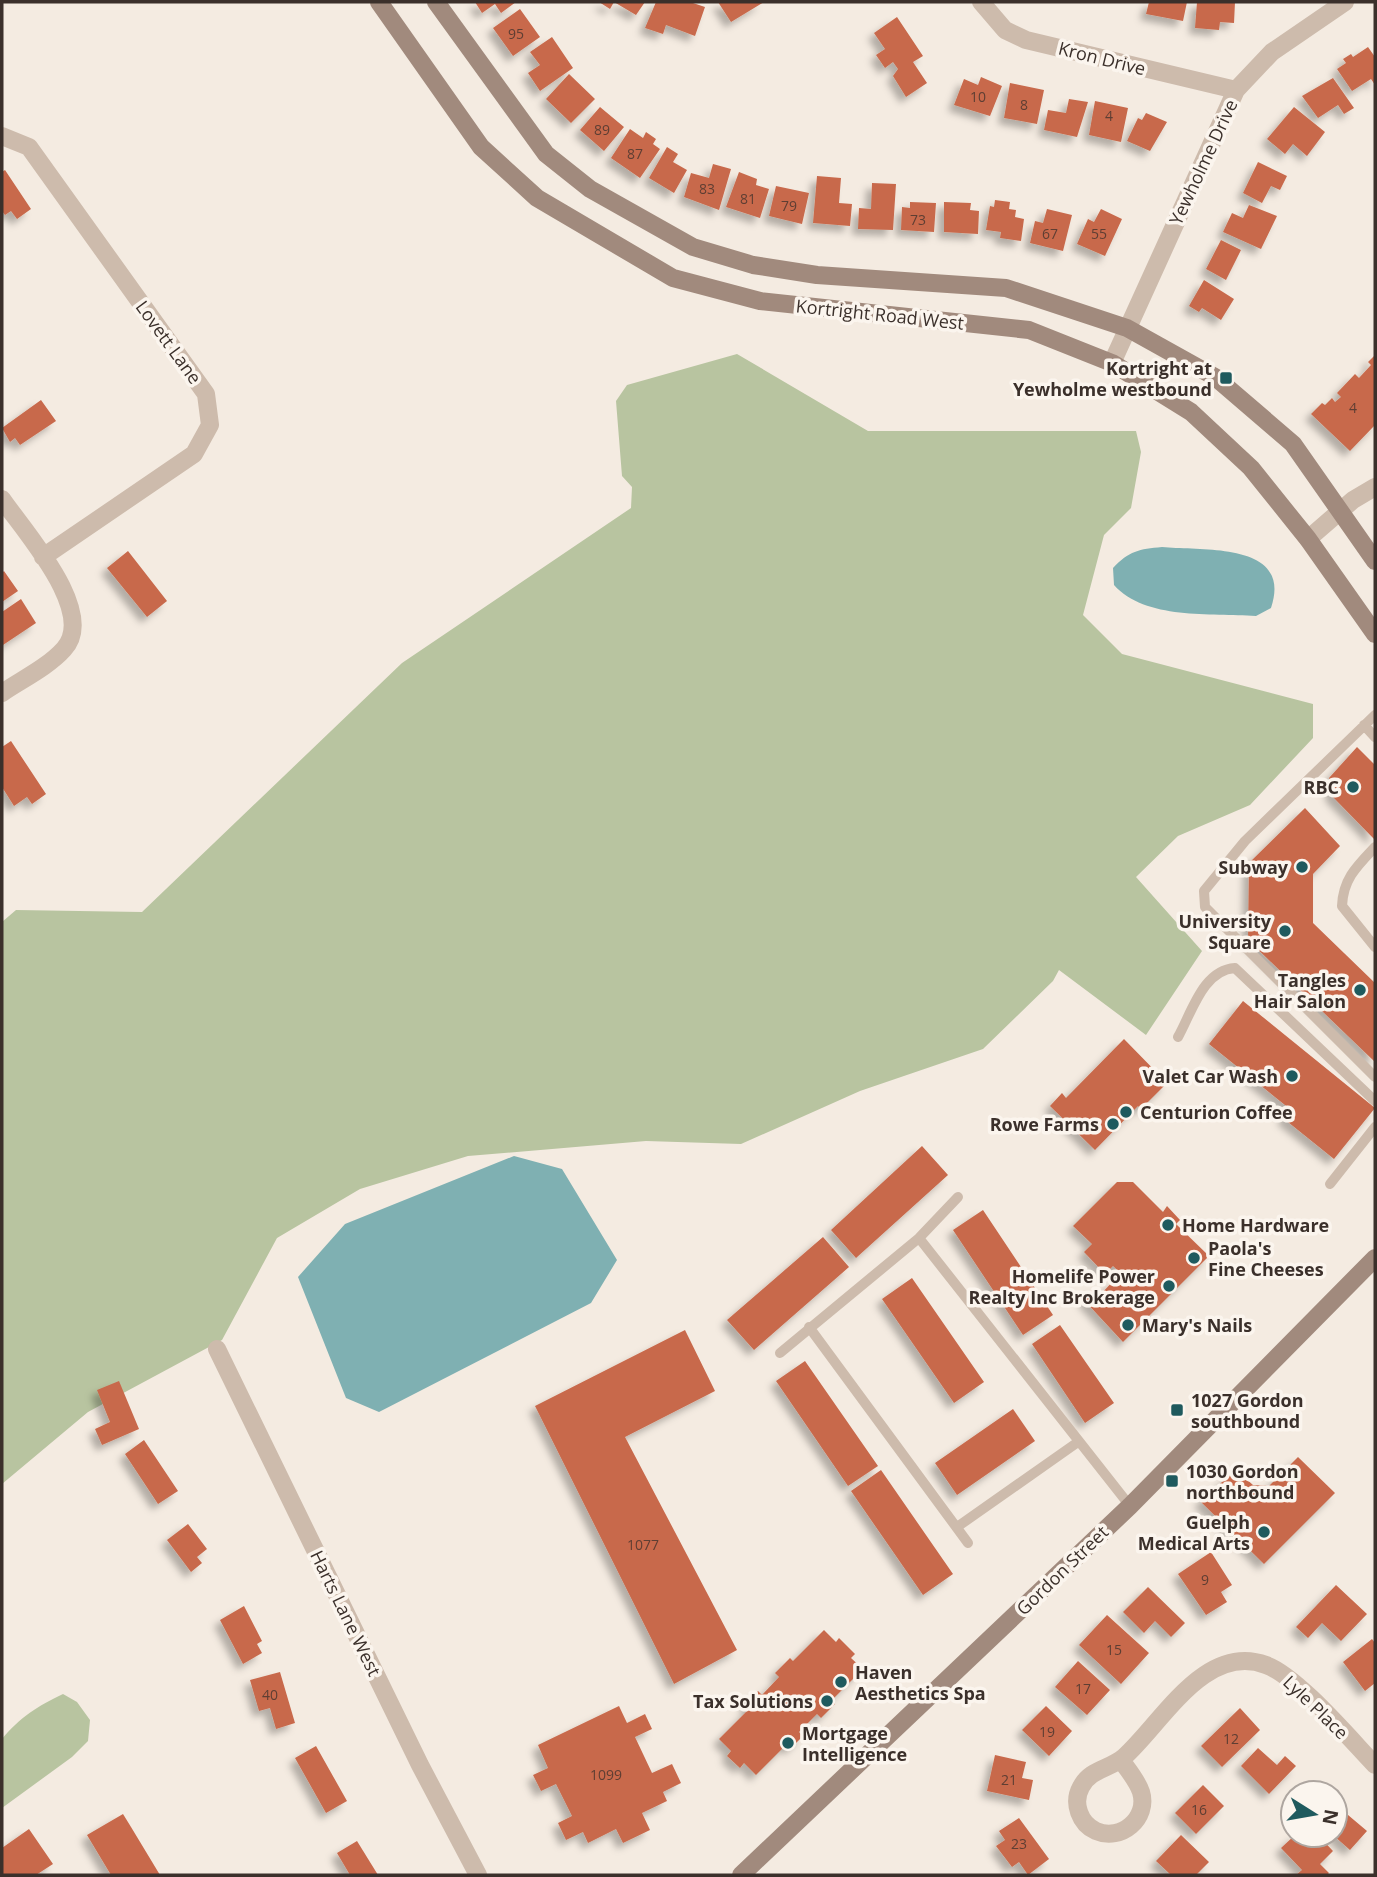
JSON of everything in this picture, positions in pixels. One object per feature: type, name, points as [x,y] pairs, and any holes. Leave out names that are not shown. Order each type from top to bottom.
[{"type":"street","name":"Kortright Road West","points":[[379,2],[481,147],[537,198],[673,278],[760,301],[1029,330],[1112,363],[1191,412],[1251,468],[1308,539],[1375,634]]},
{"type":"street","name":"Kortright Road West","points":[[436,2],[546,154],[590,189],[693,247],[753,265],[817,275],[1006,288],[1127,328],[1215,377],[1293,444],[1375,561]]},
{"type":"street","name":"Kron Drive","points":[[981,2],[1005,30],[1026,40],[1236,90]]},
{"type":"street","name":"Yewholme Drive","points":[[1112,363],[1236,90],[1272,52],[1345,2]]},
{"type":"street","name":"Lovett Lane","points":[[2,136],[29,147],[206,394],[210,425],[194,454],[43,557]]},
{"type":"street","points":[[1308,539],[1340,511],[1375,487]]},
{"type":"street","points":[[2,499],[61,583],[72,608],[72,632],[65,649],[2,693]]},
{"type":"street","name":"Gordon Street","points":[[741,1875],[1130,1506],[1375,1258]]},
{"type":"street","name":"Harts Lane West","points":[[217,1349],[420,1765],[478,1875]]},
{"type":"street","name":"Lyle Place","points":[[1121,1760],[1205,1672],[1234,1661],[1249,1661],[1277,1670],[1375,1765]]},
{"type":"lane","points":[[1375,715],[1245,841],[1204,891],[1205,907],[1375,1075]]},
{"type":"lane","points":[[1364,725],[1375,737]]},
{"type":"lane","points":[[1375,847],[1352,872],[1343,887],[1342,905],[1375,947]]},
{"type":"lane","points":[[1178,1037],[1209,978],[1222,969],[1235,968],[1375,1101]]},
{"type":"lane","points":[[1330,1184],[1375,1127]]},
{"type":"lane","points":[[780,1353],[919,1238],[958,1197]]},
{"type":"lane","points":[[919,1238],[1130,1506]]},
{"type":"lane","points":[[809,1327],[968,1543]]},
{"type":"lane","points":[[957,1527],[1078,1443]]},
{"type":"green space","points":[[737,354],[868,431],[1136,431],[1141,452],[1131,508],[1104,535],[1083,615],[1122,654],[1313,704],[1313,738],[1250,805],[1178,836],[1136,877],[1202,951],[1146,1035],[1059,970],[1053,981],[983,1049],[860,1091],[741,1144],[646,1141],[468,1156],[360,1189],[277,1238],[222,1340],[88,1412],[2,1484],[2,922],[16,910],[142,912],[402,663],[631,508],[632,487],[622,476],[616,401],[627,385]]},
{"type":"green space","points":[[63,1694],[77,1702],[90,1720],[88,1741],[72,1757],[2,1808],[2,1739],[30,1713]]},
{"type":"water","points":[[1162,547],[1221,551],[1241,554],[1258,561],[1269,571],[1274,587],[1271,608],[1256,616],[1180,612],[1143,604],[1114,585],[1113,568],[1129,554]]},
{"type":"water","points":[[514,1156],[562,1169],[617,1260],[591,1303],[379,1412],[346,1398],[298,1277],[345,1224]]},
{"type":"building","points":[[475,2],[516,2],[501,13],[495,4],[482,13]]},
{"type":"building","points":[[599,2],[614,2],[610,9]]},
{"type":"building","points":[[614,2],[645,2],[636,15]]},
{"type":"building","points":[[656,2],[690,2],[705,7],[695,36],[666,25],[663,34],[645,28]]},
{"type":"building","points":[[718,2],[764,2],[731,22]]},
{"type":"building","points":[[1149,2],[1187,2],[1183,21],[1146,14]]},
{"type":"building","points":[[1197,2],[1235,2],[1234,23],[1220,22],[1219,30],[1195,28]]},
{"type":"building","points":[[520,9],[540,37],[513,56],[493,28]]},
{"type":"building","points":[[897,17],[923,56],[913,62],[927,83],[906,97],[893,76],[898,69],[893,62],[885,68],[876,55],[885,49],[874,33]]},
{"type":"building","points":[[552,37],[573,68],[540,91],[528,73],[540,65],[530,52]]},
{"type":"building","points":[[1368,47],[1375,57],[1375,85],[1371,79],[1352,91],[1337,69],[1346,63],[1343,59],[1351,54],[1353,57]]},
{"type":"building","points":[[569,74],[595,99],[571,123],[546,99]]},
{"type":"building","points":[[981,77],[1002,86],[990,116],[954,105],[964,79],[978,85]]},
{"type":"building","points":[[1333,78],[1354,108],[1344,114],[1338,105],[1318,118],[1302,96]]},
{"type":"building","points":[[1010,83],[1044,90],[1037,124],[1004,118]]},
{"type":"building","points":[[1069,99],[1088,102],[1077,137],[1044,130],[1048,110],[1066,113]]},
{"type":"building","points":[[1095,101],[1128,108],[1121,142],[1089,135]]},
{"type":"building","points":[[600,107],[624,127],[604,151],[580,130]]},
{"type":"building","points":[[1294,107],[1325,132],[1307,156],[1293,144],[1285,154],[1267,139]]},
{"type":"building","points":[[1146,113],[1167,122],[1150,151],[1127,141],[1138,118],[1142,120]]},
{"type":"building","points":[[630,129],[643,138],[646,132],[656,139],[653,144],[660,149],[640,178],[611,158]]},
{"type":"building","points":[[667,147],[678,154],[673,162],[687,170],[674,193],[649,178]]},
{"type":"building","points":[[1258,162],[1287,176],[1280,190],[1271,186],[1262,203],[1243,193]]},
{"type":"building","points":[[713,164],[731,169],[719,210],[684,197],[691,173],[709,178]]},
{"type":"building","points":[[5,170],[31,209],[17,219],[11,211],[5,215],[2,211],[2,172]]},
{"type":"building","points":[[739,172],[757,179],[756,185],[769,189],[760,218],[726,207]]},
{"type":"building","points":[[817,176],[841,178],[839,203],[852,204],[850,226],[813,223]]},
{"type":"building","points":[[872,183],[896,184],[893,230],[858,229],[859,208],[871,209]]},
{"type":"building","points":[[776,186],[809,193],[802,224],[769,216]]},
{"type":"building","points":[[995,200],[1010,202],[1009,209],[1016,210],[1015,217],[1024,219],[1021,241],[1000,238],[1001,232],[986,230],[990,206],[994,207]]},
{"type":"building","points":[[910,202],[936,203],[934,232],[901,230],[902,207],[910,208]]},
{"type":"building","points":[[944,202],[971,203],[970,210],[979,211],[978,234],[944,232]]},
{"type":"building","points":[[1249,205],[1277,216],[1261,249],[1223,232],[1232,213],[1243,218]]},
{"type":"building","points":[[1047,209],[1072,215],[1063,251],[1030,243],[1035,221],[1043,223]]},
{"type":"building","points":[[1101,209],[1122,219],[1105,256],[1077,244],[1088,219],[1094,222]]},
{"type":"building","points":[[1221,240],[1241,250],[1226,280],[1206,269]]},
{"type":"building","points":[[1204,280],[1234,299],[1221,320],[1202,308],[1199,312],[1189,306]]},
{"type":"building","points":[[1375,355],[1375,425],[1350,451],[1311,414],[1322,403],[1325,405],[1332,398],[1335,402],[1341,397],[1337,393],[1355,374],[1359,378],[1371,365],[1368,362]]},
{"type":"building","points":[[41,400],[56,421],[20,445],[15,438],[10,442],[2,428]]},
{"type":"building","points":[[128,551],[167,601],[147,617],[107,568]]},
{"type":"building","points":[[4,571],[18,591],[2,602],[2,573]]},
{"type":"building","points":[[21,599],[36,623],[3,645],[2,612]]},
{"type":"building","points":[[11,741],[46,794],[32,804],[27,797],[14,806],[2,787],[2,747]]},
{"type":"building","name":"RBC","points":[[1357,747],[1375,765],[1374,839],[1332,796],[1329,778]]},
{"type":"building","name":"University Square","points":[[1305,808],[1340,846],[1313,874],[1313,923],[1375,983],[1375,1062],[1248,940],[1249,863]]},
{"type":"building","name":"Valet Car Wash","points":[[1243,1001],[1375,1108],[1334,1159],[1283,1118],[1290,1109],[1209,1044]]},
{"type":"building","points":[[1124,1039],[1167,1083],[1141,1109],[1138,1106],[1095,1150],[1050,1106],[1062,1093],[1066,1098]]},
{"type":"building","points":[[922,1146],[948,1175],[856,1258],[831,1230]]},
{"type":"building","points":[[1117,1182],[1133,1182],[1163,1212],[1167,1206],[1180,1220],[1176,1224],[1209,1256],[1123,1342],[1084,1300],[1094,1287],[1101,1294],[1114,1280],[1121,1285],[1127,1279],[1113,1266],[1105,1274],[1084,1252],[1092,1244],[1073,1226]]},
{"type":"building","points":[[983,1210],[1053,1315],[1023,1335],[953,1230]]},
{"type":"building","points":[[823,1237],[849,1267],[754,1350],[727,1320]]},
{"type":"building","points":[[912,1278],[984,1382],[954,1403],[882,1299]]},
{"type":"building","points":[[1060,1325],[1114,1403],[1085,1423],[1032,1344]]},
{"type":"building","points":[[685,1330],[715,1391],[625,1437],[737,1650],[674,1684],[535,1406]]},
{"type":"building","points":[[805,1361],[878,1466],[848,1486],[776,1381]]},
{"type":"building","points":[[119,1381],[139,1429],[102,1445],[95,1429],[110,1422],[97,1390]]},
{"type":"building","points":[[1013,1409],[1035,1441],[957,1495],[935,1463]]},
{"type":"building","points":[[144,1440],[178,1491],[158,1504],[125,1454]]},
{"type":"building","name":"Guelph Medical Arts","points":[[1298,1457],[1335,1493],[1264,1564],[1200,1501],[1236,1470],[1253,1485],[1269,1486]]},
{"type":"building","points":[[881,1470],[953,1574],[923,1595],[851,1491]]},
{"type":"building","points":[[188,1524],[207,1549],[197,1557],[202,1563],[191,1572],[167,1540]]},
{"type":"building","points":[[1211,1552],[1232,1585],[1221,1592],[1227,1602],[1206,1615],[1178,1574]]},
{"type":"building","points":[[1336,1585],[1367,1614],[1341,1641],[1322,1623],[1308,1638],[1296,1627]]},
{"type":"building","points":[[1148,1587],[1185,1623],[1171,1637],[1155,1621],[1144,1633],[1123,1612]]},
{"type":"building","points":[[244,1606],[262,1641],[257,1644],[262,1653],[243,1664],[220,1620]]},
{"type":"building","points":[[1107,1615],[1149,1653],[1121,1684],[1079,1645]]},
{"type":"building","points":[[824,1630],[836,1642],[839,1638],[855,1654],[851,1658],[863,1669],[832,1700],[835,1704],[821,1718],[817,1714],[799,1732],[803,1736],[790,1749],[786,1745],[756,1775],[744,1763],[740,1768],[727,1756],[731,1751],[719,1739],[749,1709],[745,1705],[758,1691],[762,1695],[779,1677],[775,1673],[790,1658],[793,1661]]},
{"type":"building","points":[[1372,1639],[1375,1643],[1375,1683],[1365,1691],[1343,1662]]},
{"type":"building","points":[[1078,1661],[1110,1690],[1087,1715],[1055,1687]]},
{"type":"building","points":[[280,1672],[295,1723],[276,1729],[270,1708],[259,1711],[250,1680]]},
{"type":"building","points":[[619,1706],[627,1723],[645,1714],[652,1729],[635,1737],[652,1773],[672,1764],[681,1783],[663,1792],[667,1801],[642,1813],[650,1830],[623,1843],[616,1829],[588,1843],[583,1832],[566,1840],[558,1823],[572,1816],[556,1784],[541,1791],[533,1775],[548,1768],[538,1745]]},
{"type":"building","points":[[1046,1706],[1072,1731],[1049,1756],[1022,1730]]},
{"type":"building","points":[[1240,1708],[1260,1730],[1222,1767],[1201,1746]]},
{"type":"building","points":[[316,1746],[347,1801],[326,1813],[295,1758]]},
{"type":"building","points":[[1258,1748],[1277,1765],[1285,1756],[1296,1766],[1283,1779],[1279,1779],[1279,1784],[1269,1794],[1241,1766]]},
{"type":"building","points":[[995,1755],[1026,1762],[1022,1778],[1033,1780],[1029,1800],[987,1791]]},
{"type":"building","points":[[1203,1785],[1224,1806],[1196,1834],[1175,1813]]},
{"type":"building","points":[[123,1814],[160,1875],[111,1875],[87,1835]]},
{"type":"building","points":[[1349,1816],[1367,1831],[1349,1849]]},
{"type":"building","points":[[1019,1818],[1049,1859],[1028,1875],[1019,1862],[1012,1867],[996,1846],[1005,1840],[999,1831]]},
{"type":"building","points":[[29,1829],[53,1864],[36,1875],[2,1875],[2,1848]]},
{"type":"building","points":[[1181,1835],[1209,1862],[1196,1875],[1171,1875],[1156,1861]]},
{"type":"building","points":[[357,1841],[378,1875],[350,1875],[337,1853]]},
{"type":"building","points":[[1282,1849],[1333,1851],[1320,1864],[1329,1873],[1327,1875],[1296,1875],[1302,1870]]},
{"type":"place","name":"Kortright at Yewholme westbound","points":[[1226,378]]},
{"type":"place","name":"RBC","points":[[1353,787]]},
{"type":"place","name":"Subway","points":[[1302,867]]},
{"type":"place","name":"University Square","points":[[1285,931]]},
{"type":"place","name":"Tangles Hair Salon","points":[[1360,990]]},
{"type":"place","name":"Valet Car Wash","points":[[1292,1076]]},
{"type":"place","name":"Centurion Coffee","points":[[1126,1112]]},
{"type":"place","name":"Rowe Farms","points":[[1113,1124]]},
{"type":"place","name":"Home Hardware","points":[[1168,1225]]},
{"type":"place","name":"Paola's Fine Cheeses","points":[[1194,1258]]},
{"type":"place","name":"Homelife Power Realty Inc Brokerage","points":[[1169,1286]]},
{"type":"place","name":"Mary's Nails","points":[[1128,1325]]},
{"type":"place","name":"1027 Gordon southbound","points":[[1177,1410]]},
{"type":"place","name":"1030 Gordon northbound","points":[[1172,1481]]},
{"type":"place","name":"Guelph Medical Arts","points":[[1264,1532]]},
{"type":"place","name":"Haven Aesthetics Spa","points":[[841,1682]]},
{"type":"place","name":"Tax Solutions","points":[[827,1701]]},
{"type":"place","name":"Mortgage Intelligence","points":[[788,1743]]}]
